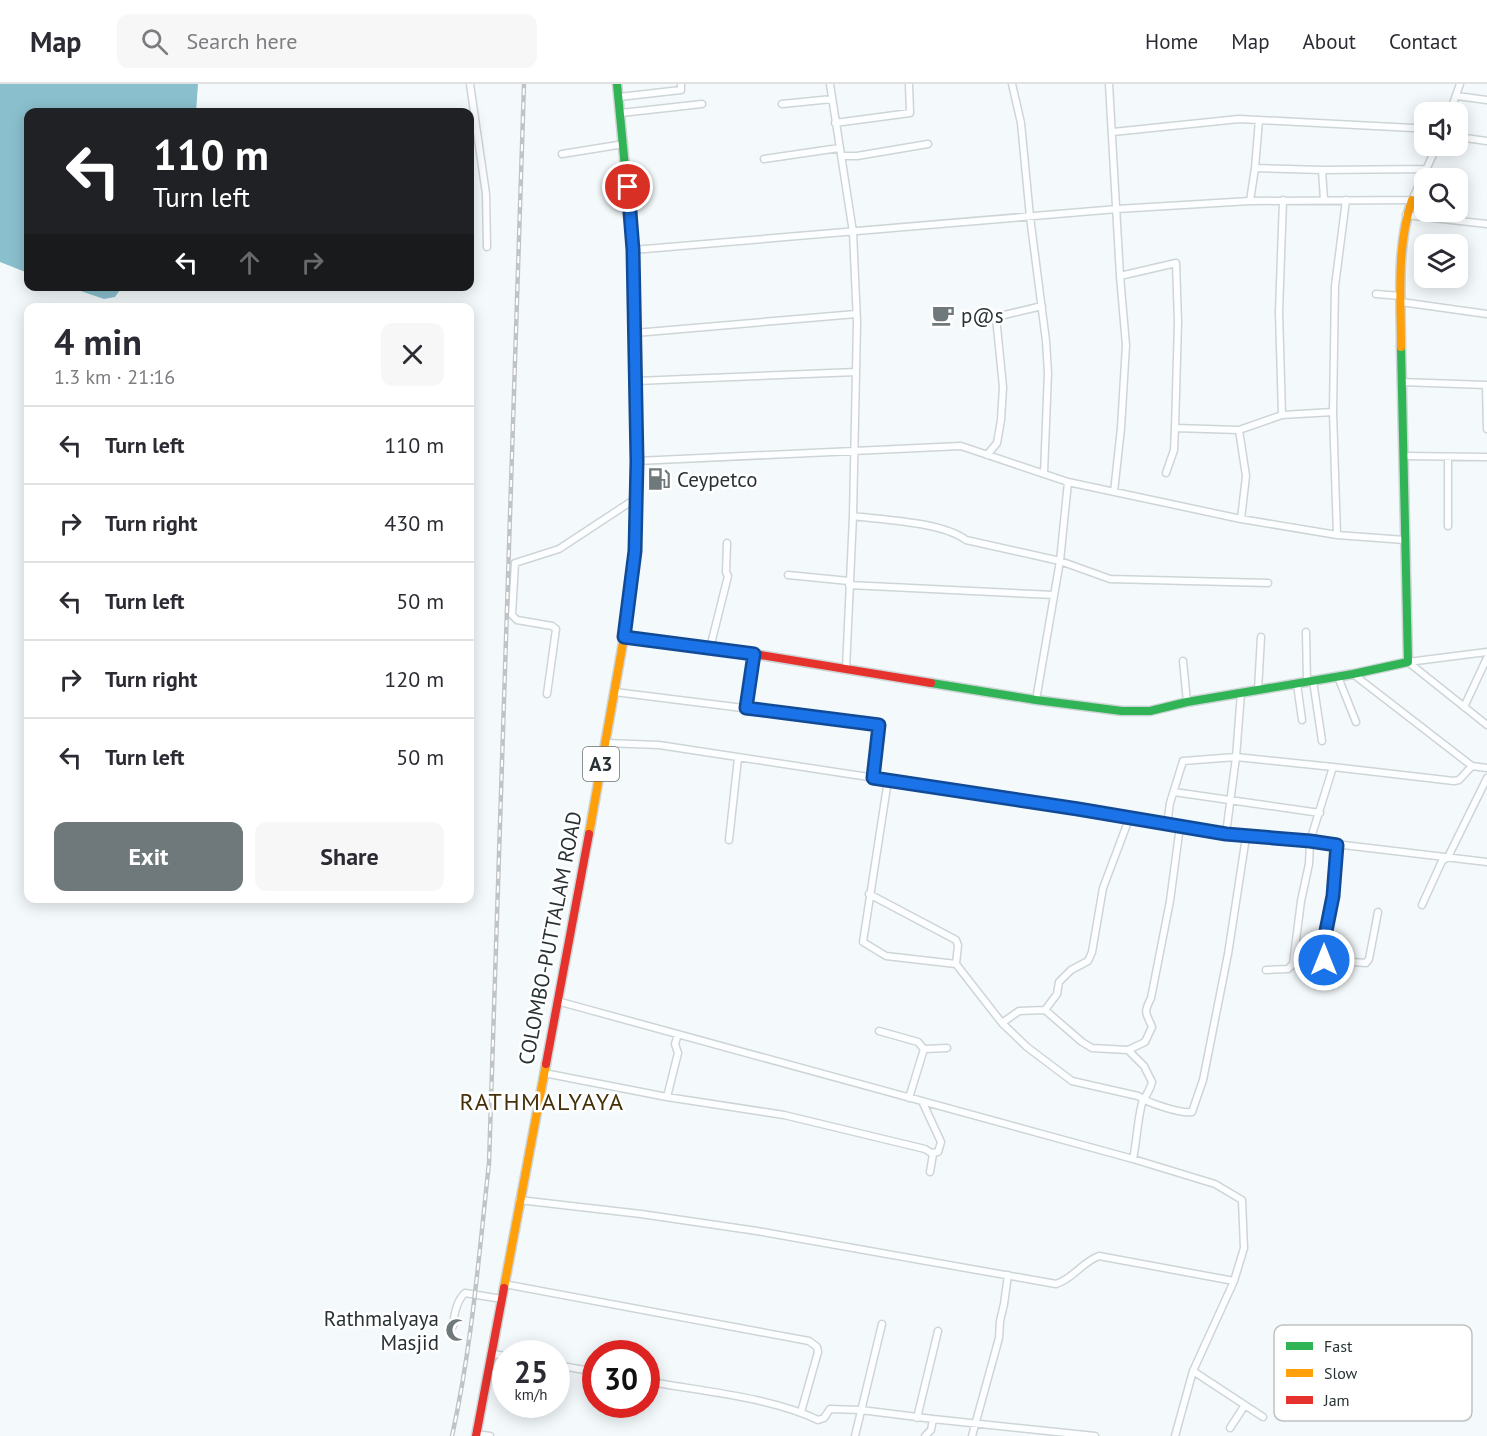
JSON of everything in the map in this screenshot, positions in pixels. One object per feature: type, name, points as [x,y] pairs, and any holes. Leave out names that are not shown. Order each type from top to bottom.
[{"type":"main road","name":"COLOMBO-PUTTALAM ROAD","points":[[495,1340],[615,692],[635,551],[637,461],[633,250],[617,84]]},
{"type":"main road","points":[[624,637],[754,654],[1036,700],[1122,711],[1150,711],[1187,702],[1310,682],[1408,662],[1401,299],[1402,239],[1406,215],[1412,200]]},
{"type":"main road","name":"COLOMBO-PUTTALAM ROAD","points":[[476,1435],[492,1354]]},
{"type":"street","points":[[470,84],[473,108]]},
{"type":"street","points":[[619,97],[681,90],[681,84]]},
{"type":"street","points":[[830,84],[853,232],[856,314],[854,516],[846,669]]},
{"type":"street","points":[[836,123],[910,113],[909,84]]},
{"type":"street","points":[[1012,84],[1021,123],[1048,373],[1044,473]]},
{"type":"street","points":[[1109,84],[1126,345],[1114,492]]},
{"type":"street","points":[[1454,102],[1460,84]]},
{"type":"street","points":[[1456,96],[1487,100]]},
{"type":"street","points":[[782,104],[832,99]]},
{"type":"street","points":[[621,113],[702,104]]},
{"type":"street","points":[[474,112],[486,194],[487,248]]},
{"type":"street","points":[[1113,132],[1239,119],[1414,128]]},
{"type":"street","points":[[1250,201],[1259,120]]},
{"type":"street","points":[[1468,138],[1487,141]]},
{"type":"street","points":[[562,154],[624,144]]},
{"type":"street","points":[[764,159],[840,152],[857,156],[928,144]]},
{"type":"street","points":[[1255,168],[1414,169]]},
{"type":"street","points":[[1322,170],[1324,200]]},
{"type":"street","points":[[633,250],[1118,209],[1250,201],[1412,200],[1414,196]]},
{"type":"street","points":[[1282,416],[1279,312],[1283,200]]},
{"type":"street","points":[[1337,536],[1333,412],[1335,286],[1346,200]]},
{"type":"street","points":[[1406,215],[1487,224]]},
{"type":"street","points":[[736,241],[853,232]]},
{"type":"street","points":[[1120,276],[1176,263],[1178,322],[1174,450],[1166,473]]},
{"type":"street","points":[[1376,294],[1487,314]]},
{"type":"street","points":[[987,455],[997,443],[1001,420],[1003,387],[996,317],[1042,306]]},
{"type":"street","points":[[635,333],[856,314]]},
{"type":"street","points":[[636,381],[856,372]]},
{"type":"street","points":[[1401,382],[1486,385],[1487,429]]},
{"type":"street","points":[[1175,428],[1239,430],[1282,416],[1333,412]]},
{"type":"street","points":[[1239,430],[1246,476],[1241,519]]},
{"type":"street","points":[[637,461],[961,446],[1068,482],[1241,519],[1337,536],[1405,540]]},
{"type":"street","points":[[1403,456],[1487,457]]},
{"type":"street","points":[[1448,457],[1448,526]]},
{"type":"street","points":[[1036,700],[1060,561],[1068,482]]},
{"type":"street","points":[[548,694],[556,629],[552,626],[517,620],[512,615],[515,563],[559,549],[635,499]]},
{"type":"street","points":[[854,516],[956,532],[966,540],[1060,561],[1110,579],[1268,583]]},
{"type":"street","points":[[710,648],[728,576],[726,572],[727,543]]},
{"type":"street","points":[[788,575],[849,583],[1054,595]]},
{"type":"street","points":[[1306,632],[1310,682],[1322,741]]},
{"type":"street","points":[[1258,690],[1261,637]]},
{"type":"street","points":[[1408,662],[1487,652]]},
{"type":"street","points":[[746,708],[754,654]]},
{"type":"street","points":[[1464,707],[1487,658]]},
{"type":"street","points":[[1183,661],[1187,702]]},
{"type":"street","points":[[1408,662],[1487,725]]},
{"type":"street","points":[[1353,674],[1472,766],[1487,768]]},
{"type":"street","points":[[1338,676],[1356,722]]},
{"type":"street","points":[[1297,684],[1302,720]]},
{"type":"street","points":[[615,692],[879,725],[873,778]]},
{"type":"street","points":[[1226,834],[1236,758],[1241,693]]},
{"type":"street","points":[[605,743],[659,745],[1246,837],[1310,841],[1487,862]]},
{"type":"street","points":[[729,840],[738,758]]},
{"type":"street","points":[[1167,825],[1170,802],[1183,761],[1236,758],[1454,781],[1459,780],[1472,766]]},
{"type":"street","points":[[1266,970],[1288,969],[1293,964],[1301,901],[1309,864],[1310,841],[1333,767]]},
{"type":"street","points":[[1422,905],[1442,861],[1448,857],[1487,778]]},
{"type":"street","points":[[888,780],[863,942],[886,956],[956,964]]},
{"type":"street","points":[[1174,792],[1230,798],[1320,813]]},
{"type":"street","points":[[1045,1010],[1057,994],[1059,982],[1071,970],[1088,961],[1092,952],[1103,888],[1129,819]]},
{"type":"street","points":[[1002,1023],[1019,1011],[1045,1010],[1092,1048],[1128,1050],[1145,1042],[1152,1027],[1145,1011],[1151,998],[1170,901],[1180,826]]},
{"type":"street","points":[[870,894],[956,940],[956,964],[1002,1023],[1027,1047],[1072,1081],[1138,1096],[1143,1100],[1188,1113],[1192,1112],[1203,1080],[1228,954],[1246,837]]},
{"type":"street","points":[[1337,845],[1333,896],[1321,956],[1324,960],[1366,963],[1370,959],[1378,912]]},
{"type":"street","points":[[1295,950],[1310,951],[1318,947],[1324,936]]},
{"type":"street","points":[[557,1001],[1133,1159],[1215,1184],[1242,1200],[1244,1248],[1234,1281],[1193,1371],[1175,1436]]},
{"type":"street","points":[[879,1031],[918,1042],[924,1049]]},
{"type":"street","points":[[667,1097],[678,1053],[675,1044],[678,1035]]},
{"type":"street","points":[[924,1049],[947,1048]]},
{"type":"street","points":[[909,1098],[924,1049]]},
{"type":"street","points":[[1128,1050],[1144,1066],[1152,1082],[1150,1091],[1143,1100],[1136,1129],[1139,1134],[1133,1159]]},
{"type":"street","points":[[544,1073],[667,1097],[784,1115],[925,1149],[931,1153],[933,1158],[930,1172]]},
{"type":"street","points":[[922,1101],[941,1142],[938,1152],[931,1153]]},
{"type":"street","points":[[519,1200],[746,1229],[1056,1284],[1065,1281],[1099,1256],[1234,1281]]},
{"type":"street","points":[[972,1436],[999,1338],[1008,1275]]},
{"type":"street","points":[[504,1284],[809,1341],[817,1347],[818,1352],[801,1412]]},
{"type":"street","points":[[453,1326],[454,1313],[465,1293],[502,1299]]},
{"type":"street","points":[[855,1436],[882,1324]]},
{"type":"street","points":[[917,1418],[938,1331]]},
{"type":"street","points":[[1193,1371],[1263,1417]]},
{"type":"street","points":[[660,1383],[765,1402],[801,1412],[818,1420],[824,1419],[830,1409],[861,1410],[1035,1433],[1095,1436]]},
{"type":"street","points":[[1230,1428],[1245,1405]]},
{"type":"street","points":[[925,1436],[931,1430],[933,1419]]},
{"type":"street","points":[[476,1435],[490,1436]]},
{"type":"water","points":[[0,84],[198,84],[196,108],[24,108],[24,271],[0,262]]},
{"type":"water","points":[[81,291],[119,291],[115,297],[104,299]]},
{"type":"railway","points":[[452,1436],[470,1334],[489,1163],[524,84]]},
{"type":"traffic: fast","points":[[617,84],[633,250],[636,489]]},
{"type":"traffic: fast","points":[[931,683],[1122,711],[1150,711],[1187,702],[1353,674],[1408,662],[1401,347]]},
{"type":"traffic: slow","points":[[1401,347],[1401,254],[1412,200]]},
{"type":"traffic: slow","points":[[589,834],[624,637],[635,551],[636,489]]},
{"type":"traffic: slow","points":[[504,1288],[546,1064]]},
{"type":"traffic: jam","points":[[624,637],[754,654],[931,683]]},
{"type":"traffic: jam","points":[[546,1064],[589,834]]},
{"type":"traffic: jam","points":[[476,1436],[504,1288]]},
{"type":"place","name":"p@s","points":[[943,315]]},
{"type":"place","name":"Ceypetco","points":[[659,479]]},
{"type":"place","name":"Rathmalyaya Masjid","points":[[457,1330]]},
{"type":"district","name":"RATHMALYAYA","points":[[542,1101]]},
{"type":"route","points":[[628,187],[633,250],[637,461],[635,551],[624,637],[754,654],[746,708],[879,725],[873,778],[1246,837],[1337,845],[1333,896],[1321,956],[1324,960]]}]
